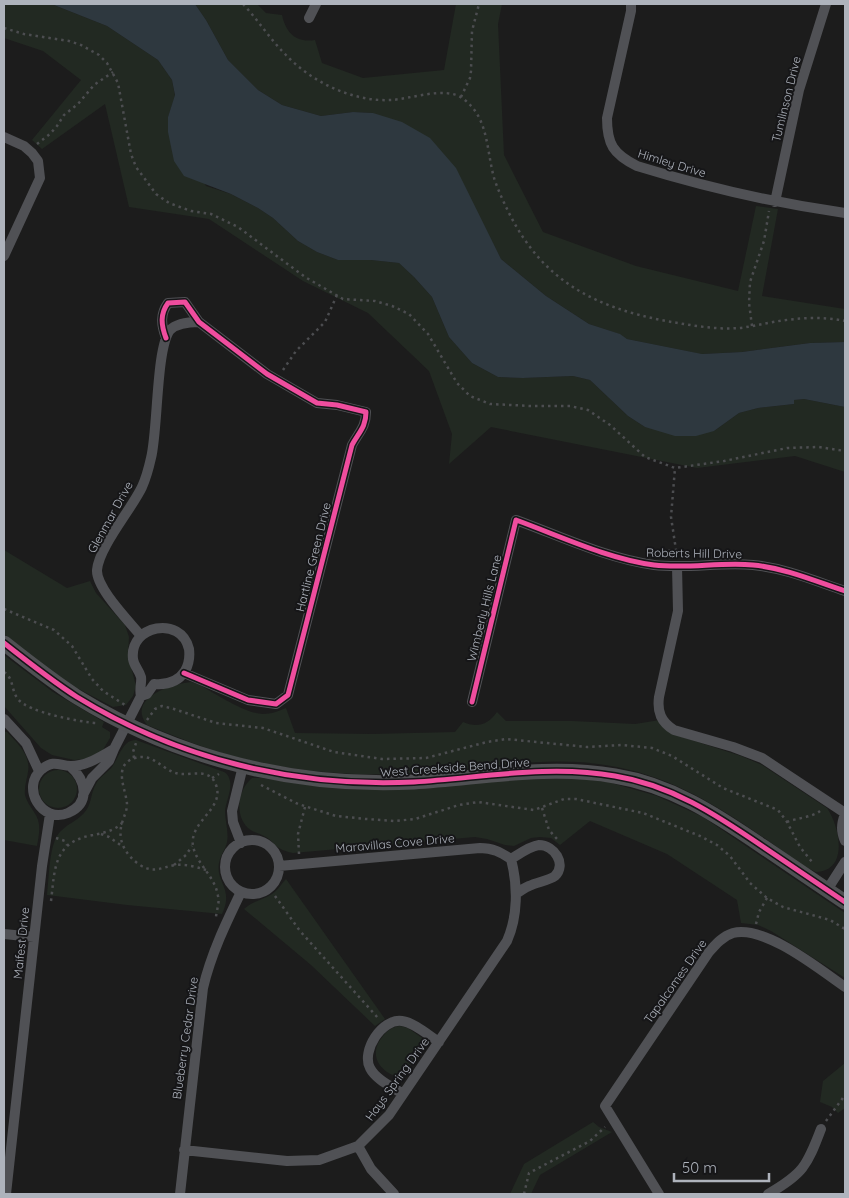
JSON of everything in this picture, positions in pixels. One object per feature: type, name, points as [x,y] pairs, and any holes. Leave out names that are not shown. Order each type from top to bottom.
[{"type":"street","points":[[309,18],[316,4]]},
{"type":"street","name":"Himley Drive","points":[[631,4],[607,118],[607,135],[614,149],[624,160],[636,166],[681,180],[773,201],[845,213]]},
{"type":"street","name":"Tumlinson Drive","points":[[773,201],[799,90],[826,4]]},
{"type":"street","points":[[4,136],[29,150],[38,162],[40,178],[4,256]]},
{"type":"street","name":"Glenmar Drive","points":[[141,636],[100,585],[97,572],[101,555],[143,486],[152,457],[162,357],[166,338],[162,328],[162,315],[168,303],[185,302],[199,322]]},
{"type":"street","points":[[166,338],[172,329],[178,325],[188,322],[199,322],[277,380]]},
{"type":"street","name":"Hartline Green Drive","points":[[184,673],[248,700],[276,704],[288,695],[352,445],[358,434],[365,427],[366,412],[338,405],[317,403],[277,380]]},
{"type":"street","name":"Roberts Hill Drive","points":[[516,520],[606,553],[631,560],[672,565],[728,564],[763,566],[782,569],[845,591]]},
{"type":"street","name":"Wimberly Hills Lane","points":[[472,702],[516,520]]},
{"type":"street","points":[[672,565],[678,611],[659,697],[658,707],[660,716],[666,725],[674,730],[733,746],[762,758],[827,800],[845,814],[842,823],[842,833],[845,841]]},
{"type":"street","points":[[114,749],[95,760],[70,766],[54,763],[39,771],[32,785],[34,798],[40,808],[50,814],[63,815],[73,810],[79,804],[92,778],[109,762],[141,696],[139,689],[141,677],[135,668],[133,660],[136,642],[149,630],[158,627],[176,631],[183,637],[190,655],[184,673],[171,683],[154,684],[147,694],[141,696]]},
{"type":"street","name":"West Creekside Bend Drive","points":[[4,643],[77,697],[127,725],[139,738],[243,766],[325,780],[371,782],[414,782],[575,770],[616,776],[653,785],[688,800],[719,817],[845,902]]},
{"type":"street","points":[[4,719],[26,744],[39,771]]},
{"type":"street","points":[[70,766],[78,772],[83,782],[83,795]]},
{"type":"street","points":[[241,843],[233,822],[232,811],[243,766]]},
{"type":"street","name":"Maifest Drive","points":[[6,1194],[8,1124],[50,814]]},
{"type":"street","points":[[255,840],[266,844],[274,852],[279,866],[278,874],[273,884],[264,891],[254,894],[241,892],[233,887],[227,878],[225,866],[228,855],[234,847],[241,843],[255,840]]},
{"type":"street","points":[[511,859],[534,846],[540,845],[557,854],[559,861],[556,875],[529,886],[516,894]]},
{"type":"street","name":"Maravillas Cove Drive","points":[[279,866],[480,848],[490,848],[511,859]]},
{"type":"street","name":"Hays Spring Drive","points":[[184,1150],[303,1161],[318,1160],[358,1146],[389,1115],[507,941],[515,915],[515,872],[511,859]]},
{"type":"street","points":[[827,890],[845,862]]},
{"type":"street","name":"Blueberry Cedar Drive","points":[[180,1194],[203,988],[217,945],[241,892]]},
{"type":"street","name":"Tapalcomes Drive","points":[[614,1119],[605,1106],[720,940],[731,934],[743,931],[765,936],[789,949],[845,987]]},
{"type":"street","points":[[4,934],[34,937]]},
{"type":"street","points":[[403,1094],[374,1074],[369,1066],[368,1056],[372,1043],[389,1023],[400,1020],[410,1023],[439,1042]]},
{"type":"street","points":[[614,1119],[659,1194]]},
{"type":"street","points":[[768,1194],[792,1179],[805,1167],[821,1129]]},
{"type":"street","points":[[358,1146],[371,1169],[394,1194]]},
{"type":"path","points":[[243,4],[285,55],[316,78],[345,93],[383,100],[444,93],[460,97],[478,116],[483,126],[495,181],[513,221],[538,257],[552,271],[596,301],[642,316],[706,327],[752,326],[798,319],[821,318],[845,321]]},
{"type":"path","points":[[460,97],[470,78],[472,31],[479,4]]},
{"type":"path","points":[[4,28],[24,34],[81,44],[99,55],[107,63],[118,83],[131,154],[136,167],[156,194],[169,203],[190,210],[212,214],[238,227],[305,277],[343,299],[375,301],[409,314],[428,334],[458,383],[470,396],[490,404],[570,406],[588,410],[610,425],[645,457],[675,468],[724,461],[788,448],[819,448],[845,451]]},
{"type":"path","points":[[29,150],[50,134],[64,115],[78,104],[94,85],[113,72]]},
{"type":"path","points":[[752,326],[749,303],[750,282],[764,241],[773,201]]},
{"type":"path","points":[[277,380],[296,351],[325,322],[337,295]]},
{"type":"path","points":[[672,565],[668,551],[676,550],[672,516],[675,468]]},
{"type":"path","points":[[4,609],[54,630],[72,646],[92,679],[103,691],[115,700],[135,710]]},
{"type":"path","points":[[4,672],[10,678],[16,698],[21,703],[50,714],[100,725]]},
{"type":"path","points":[[134,758],[133,752],[148,717],[162,706],[216,723],[263,728],[334,752],[382,759],[426,758],[506,739],[587,747],[622,745],[652,748],[672,756],[723,788],[778,810],[787,822],[800,847],[816,866]]},
{"type":"path","points":[[130,742],[139,738]]},
{"type":"path","points":[[173,866],[186,856],[193,845],[195,830],[212,807],[218,795],[216,785],[212,778],[203,773],[178,774],[153,759],[144,757],[134,758],[125,765],[122,773],[121,783],[127,807],[122,822],[121,839],[124,847],[133,859],[147,868],[158,870],[173,866],[188,866],[206,870]]},
{"type":"path","points":[[212,778],[217,774],[222,774]]},
{"type":"path","points":[[255,783],[266,786],[298,804],[336,816],[395,821],[415,819],[459,805],[478,802],[525,810],[542,808],[564,800],[576,799],[643,813],[663,819],[717,845],[730,856],[750,883],[767,898],[783,907],[830,920],[845,929]]},
{"type":"path","points":[[787,822],[803,816],[815,815],[827,800]]},
{"type":"path","points":[[299,856],[298,834],[306,807]]},
{"type":"path","points":[[542,808],[549,830],[560,842]]},
{"type":"path","points":[[52,901],[56,866],[59,856],[67,845],[76,839],[114,829],[122,822]]},
{"type":"path","points":[[98,834],[109,837],[124,847]]},
{"type":"path","points":[[58,838],[65,841],[67,845]]},
{"type":"path","points":[[193,845],[198,858],[214,882],[218,895],[215,921]]},
{"type":"path","points":[[275,896],[300,931],[386,1026]]},
{"type":"path","points":[[754,933],[759,912],[767,898]]},
{"type":"path","points":[[821,1129],[845,1095]]},
{"type":"path","points":[[524,1194],[529,1173],[590,1141],[614,1119]]},
{"type":"shaded area","points":[[4,4],[54,5],[107,26],[158,60],[172,80],[175,96],[168,117],[206,186],[231,194],[258,208],[273,218],[298,241],[317,252],[338,260],[371,260],[399,263],[432,297],[449,337],[472,363],[498,377],[573,376],[590,380],[628,416],[645,427],[714,431],[739,413],[758,408],[794,404],[793,400],[804,399],[845,407],[845,472],[795,456],[697,468],[491,427],[449,464],[452,434],[429,371],[368,313],[303,281],[209,219],[129,207],[105,104],[42,149],[32,140],[81,80],[43,51],[4,38]]},
{"type":"shaded area","points":[[44,4],[195,4],[228,60],[258,90],[282,105],[321,116],[353,112],[373,113],[402,122],[430,138],[456,168],[501,259],[546,296],[589,324],[620,334],[627,339],[702,354],[742,352],[810,343],[845,342],[845,407],[804,399],[794,400],[794,404],[758,408],[739,413],[714,431],[696,436],[675,436],[645,427],[628,416],[590,380],[573,376],[498,377],[472,363],[449,337],[432,297],[399,263],[371,260],[338,260],[317,252],[298,241],[273,218],[258,208],[231,194],[184,176],[174,161],[168,132],[168,117],[175,95],[172,80],[158,60],[107,26],[54,5]]},
{"type":"shaded area","points":[[195,4],[257,4],[266,13],[282,15],[289,32],[302,40],[315,40],[322,63],[363,78],[444,70],[456,4],[502,4],[498,24],[504,155],[543,232],[636,266],[738,291],[756,206],[778,209],[762,296],[845,309],[845,342],[810,343],[742,352],[701,354],[627,339],[619,334],[589,324],[546,296],[501,259],[481,220],[373,113],[353,112],[321,116],[282,105],[258,90],[228,60]]},
{"type":"shaded area","points":[[4,550],[67,588],[90,581],[96,593],[125,625],[129,637],[128,655],[136,686],[133,696],[126,705],[113,707],[77,688],[47,668],[4,634]]},
{"type":"shaded area","points":[[4,655],[53,692],[104,722],[102,727],[110,732],[110,738],[101,753],[84,759],[74,760],[52,755],[41,748],[4,706]]},
{"type":"shaded area","points":[[191,682],[248,711],[263,714],[286,708],[295,733],[455,732],[463,722],[473,725],[482,724],[490,720],[497,712],[506,721],[572,721],[635,724],[660,720],[676,735],[741,756],[762,765],[827,808],[832,816],[838,836],[839,847],[837,856],[833,864],[826,870],[816,872],[695,795],[658,779],[617,767],[589,763],[533,762],[422,773],[351,774],[307,770],[243,759],[203,747],[147,725],[142,715],[142,707],[147,700],[163,689]]},
{"type":"shaded area","points":[[4,732],[7,732],[19,745],[27,760],[28,772],[25,795],[38,820],[37,846],[4,840]]},
{"type":"shaded area","points":[[136,740],[224,772],[229,777],[230,788],[225,811],[227,838],[219,867],[219,874],[226,897],[222,914],[47,895],[51,858],[56,838],[63,829],[84,813],[89,806],[97,782],[112,767],[126,744]]},
{"type":"shaded area","points":[[58,770],[72,775],[77,789],[72,803],[58,808],[44,803],[39,789],[44,775]]},
{"type":"shaded area","points":[[252,778],[354,789],[534,779],[582,779],[608,782],[657,796],[703,817],[845,913],[845,978],[771,931],[758,925],[741,923],[737,900],[667,854],[590,821],[560,845],[551,838],[531,838],[514,846],[475,837],[293,853],[279,848],[267,838],[250,830],[244,822],[239,809],[239,802],[247,783]]},
{"type":"shaded area","points":[[286,879],[385,1019],[375,1026],[311,965],[244,909],[250,904],[272,894]]},
{"type":"shaded area","points":[[400,1026],[408,1028],[422,1038],[424,1047],[401,1078],[382,1068],[376,1056],[378,1043],[383,1036],[390,1029]]},
{"type":"shaded area","points":[[845,1063],[845,1108],[838,1113],[832,1107],[820,1102],[823,1081]]},
{"type":"shaded area","points":[[593,1122],[599,1127],[612,1132],[540,1175],[531,1194],[510,1194],[524,1164]]},
{"type":"cycle path","points":[[166,338],[162,320],[165,307],[168,303],[185,302],[199,322],[267,374],[317,403],[337,405],[366,412],[363,426],[352,445],[288,695],[276,704],[248,700],[184,673]]},
{"type":"cycle path","points":[[472,702],[516,520],[584,546],[637,562],[666,566],[753,565],[800,575],[845,591]]},
{"type":"cycle path","points":[[4,643],[68,691],[116,719],[197,753],[239,765],[282,774],[370,783],[414,782],[514,773],[565,771],[615,776],[655,786],[710,812],[845,902]]}]
